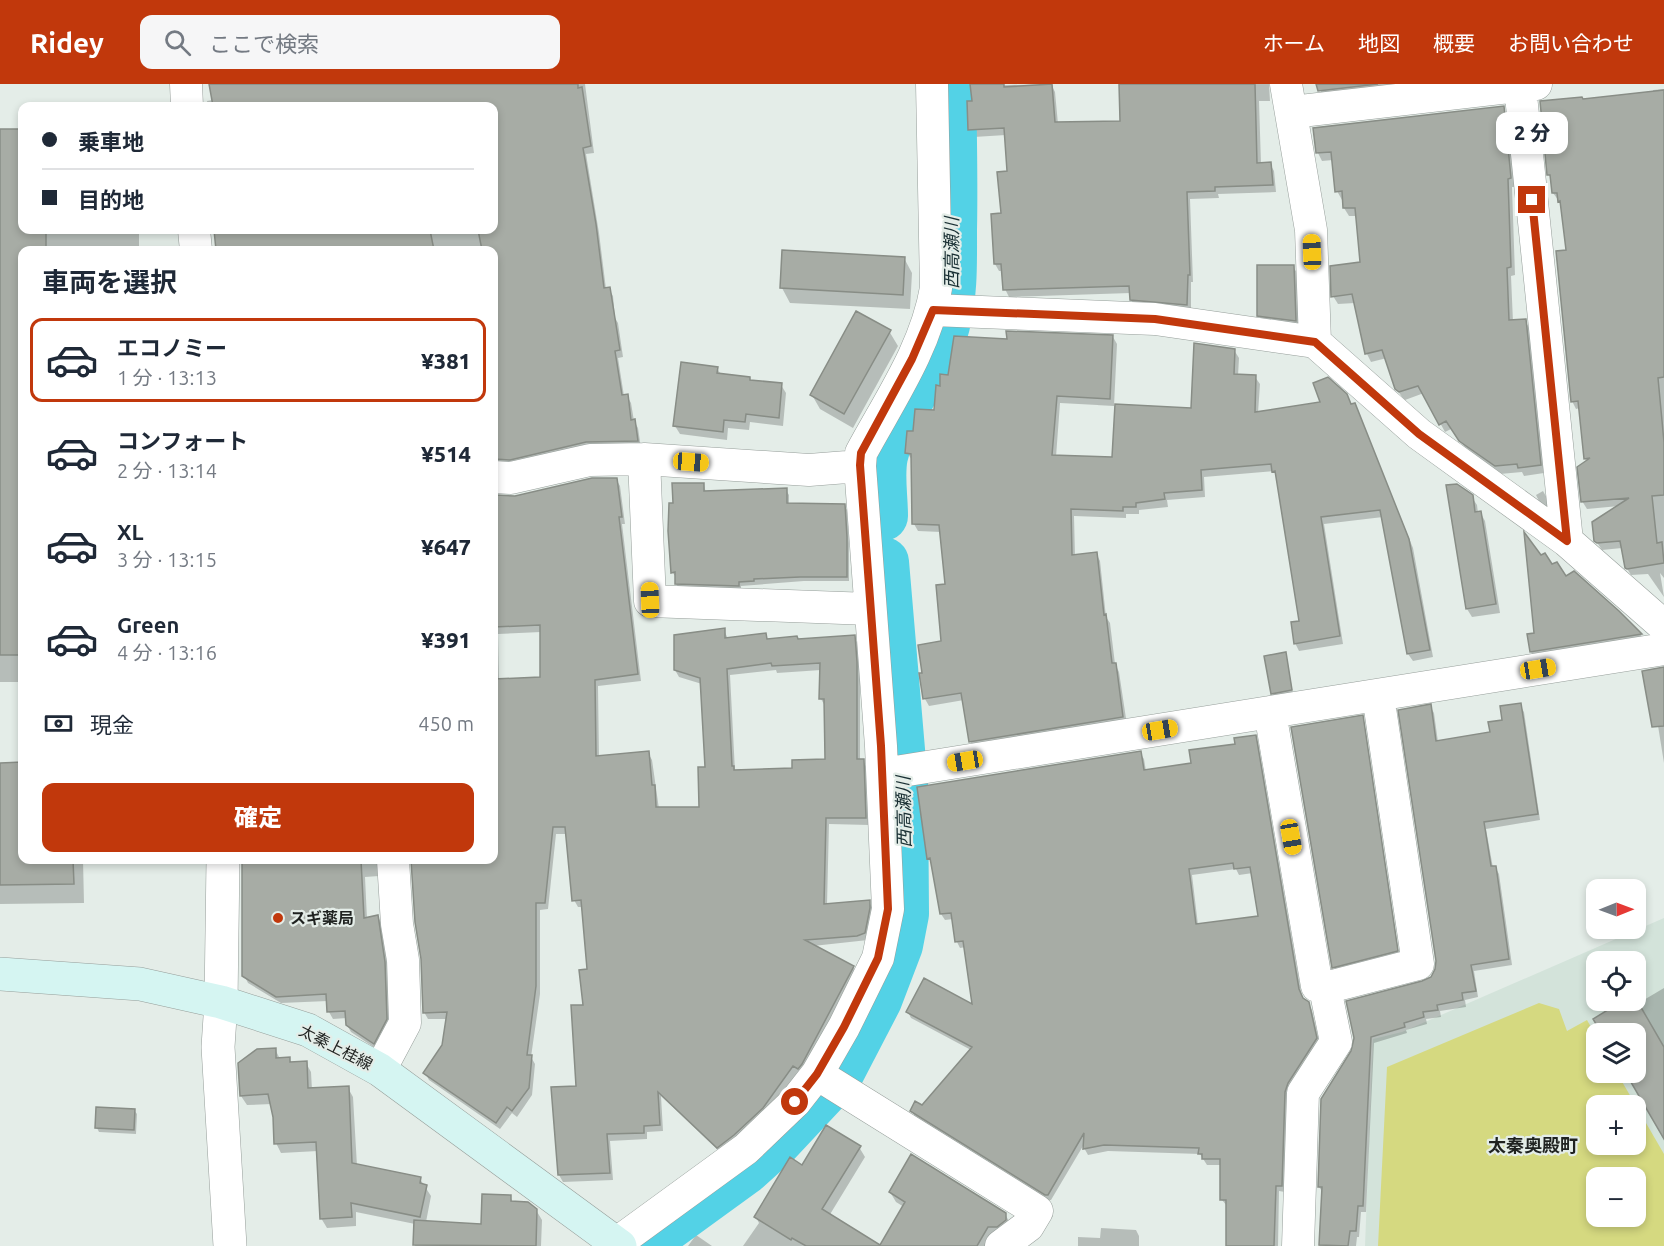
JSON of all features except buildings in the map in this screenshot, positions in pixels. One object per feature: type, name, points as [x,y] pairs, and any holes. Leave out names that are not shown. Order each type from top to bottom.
[{"type":"main road","name":"太秦上桂線","points":[[0,974],[140,984],[221,1002],[308,1030],[380,1070],[619,1245]]},
{"type":"street","points":[[186,84],[188,102]]},
{"type":"street","points":[[932,84],[936,288],[944,311]]},
{"type":"street","points":[[1315,342],[1311,230],[1289,98],[1528,85],[1567,541]]},
{"type":"street","points":[[944,311],[1155,319],[1315,342],[1419,434],[1567,541],[1664,626]]},
{"type":"street","points":[[619,1245],[746,1149],[795,1102],[817,1074],[844,1027],[878,958],[888,909],[883,774],[860,465],[861,453],[912,359],[944,311]]},
{"type":"street","points":[[498,477],[511,478],[590,460],[644,459],[810,470],[860,465]]},
{"type":"street","points":[[644,459],[650,600],[870,609]]},
{"type":"street","points":[[883,774],[1664,649]]},
{"type":"street","points":[[1270,712],[1317,986],[1325,988],[1418,964],[1378,695]]},
{"type":"street","points":[[224,864],[218,1047],[230,1246]]},
{"type":"street","points":[[380,1070],[405,1023],[403,960],[397,924],[393,864]]},
{"type":"street","points":[[1298,1246],[1303,1093],[1336,1042],[1325,988]]},
{"type":"street","points":[[817,1074],[1037,1211],[1028,1226],[1001,1246]]},
{"type":"shaded area","points":[[1664,918],[1664,1246],[1365,1246],[1373,1039],[1402,1032],[1586,952],[1586,1011],[1646,1011],[1646,951],[1588,951],[1616,939],[1646,939],[1646,926]]},
{"type":"green space","points":[[1539,1003],[1559,1009],[1567,1031],[1587,1020],[1586,1083],[1623,1083],[1630,1095],[1586,1095],[1586,1155],[1646,1155],[1646,1123],[1664,1154],[1664,1246],[1378,1246],[1387,1067]]},
{"type":"water","points":[[707,1190],[714,1200],[653,1246],[630,1246]]},
{"type":"waterway","name":"西高瀬川","points":[[883,516],[881,470],[883,456],[895,424],[932,359],[945,325],[949,301],[952,278],[951,84]]},
{"type":"waterway","name":"西高瀬川","points":[[640,1246],[746,1169],[777,1141],[837,1077],[877,1000],[898,945],[904,914],[903,785],[884,562]]},
{"type":"place","name":"スギ薬局","points":[[278,918]]},
{"type":"district","name":"太秦奥殿町","points":[[1533,1145]]},
{"type":"route","points":[[795,1102],[817,1074],[844,1027],[878,958],[888,909],[881,746],[860,465],[861,453],[912,359],[933,310],[1155,319],[1315,342],[1419,434],[1567,541],[1532,200]]}]
